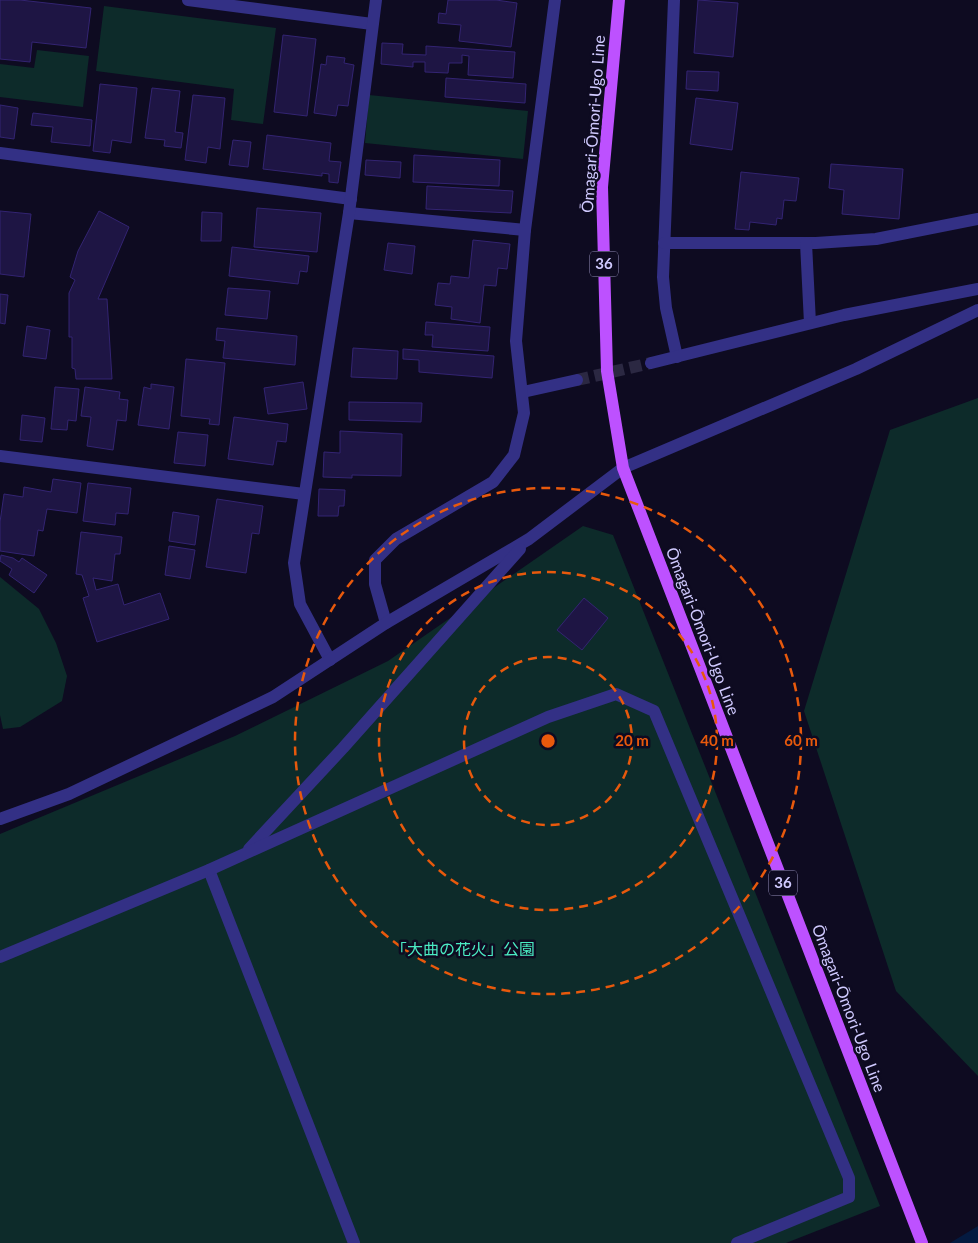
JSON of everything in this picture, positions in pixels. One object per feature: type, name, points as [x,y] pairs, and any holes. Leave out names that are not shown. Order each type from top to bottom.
[{"type":"main road","name":"Ōmagari-Ōmori-Ugo Line","points":[[619,0],[602,186],[606,371],[623,468],[922,1243]]},
{"type":"street","points":[[188,0],[259,5],[372,24]]},
{"type":"street","points":[[330,660],[300,604],[294,563],[351,199],[376,0]]},
{"type":"street","points":[[386,623],[376,584],[375,560],[396,539],[493,482],[514,455],[524,413],[516,341],[525,230],[555,0]]},
{"type":"street","points":[[674,0],[662,278],[666,308],[678,357]]},
{"type":"street","points":[[0,153],[351,199]]},
{"type":"street","points":[[348,213],[525,230]]},
{"type":"street","points":[[664,243],[806,244],[876,239],[978,219]]},
{"type":"street","points":[[806,244],[810,324]]},
{"type":"street","points":[[651,364],[844,315],[978,289]]},
{"type":"street","points":[[0,819],[69,794],[273,698],[386,623],[529,539],[623,468],[856,369],[978,310]]},
{"type":"street","points":[[523,392],[577,380]]},
{"type":"street","points":[[0,456],[304,494]]},
{"type":"street","points":[[244,855],[343,748],[529,539]]},
{"type":"street","points":[[0,957],[244,855],[548,717],[616,694],[654,710],[849,1178],[850,1197],[737,1243]]},
{"type":"street","points":[[209,870],[354,1243]]},
{"type":"green space","points":[[104,6],[276,28],[263,124],[231,120],[234,89],[96,71]]},
{"type":"green space","points":[[37,50],[89,56],[83,107],[0,97],[0,64],[34,68]]},
{"type":"green space","points":[[369,95],[528,111],[523,159],[365,143]]},
{"type":"green space","points":[[978,398],[978,1076],[896,991],[804,711],[890,430]]},
{"type":"green space","name":"「大曲の花火」公園","points":[[583,526],[613,535],[880,1206],[786,1243],[0,1243],[0,834],[235,736],[388,661]]},
{"type":"green space","points":[[0,577],[39,609],[56,643],[67,676],[62,701],[20,727],[3,729],[0,715]]},
{"type":"water","points":[[978,1226],[978,1243],[950,1243]]},
{"type":"building","points":[[0,0],[20,0],[91,8],[86,48],[32,42],[30,62],[0,59]]},
{"type":"building","points":[[448,0],[496,0],[517,3],[511,47],[459,41],[461,25],[438,23],[439,13],[446,14]]},
{"type":"building","points":[[698,0],[738,3],[733,57],[694,53]]},
{"type":"building","points":[[283,35],[316,39],[307,116],[274,112]]},
{"type":"building","points":[[382,43],[403,44],[402,54],[426,55],[426,46],[515,52],[513,78],[468,75],[469,56],[462,55],[462,63],[449,63],[448,73],[425,72],[425,62],[413,62],[413,67],[381,64]]},
{"type":"building","points":[[327,56],[345,58],[344,63],[354,65],[348,106],[338,105],[336,116],[314,113],[321,64],[326,65]]},
{"type":"building","points":[[687,71],[719,72],[718,91],[686,89]]},
{"type":"building","points":[[446,78],[526,84],[525,103],[445,97]]},
{"type":"building","points":[[100,84],[137,88],[131,143],[112,140],[110,153],[93,151]]},
{"type":"building","points":[[152,88],[180,91],[175,132],[183,133],[181,148],[164,146],[165,140],[145,138]]},
{"type":"building","points":[[193,95],[225,98],[220,149],[208,147],[206,163],[185,160]]},
{"type":"building","points":[[696,98],[738,103],[732,150],[690,144]]},
{"type":"building","points":[[0,105],[18,108],[14,139],[0,137]]},
{"type":"building","points":[[33,113],[92,120],[90,146],[51,142],[53,127],[31,125]]},
{"type":"building","points":[[267,135],[331,143],[329,161],[341,162],[338,183],[329,182],[329,174],[322,173],[322,176],[263,169]]},
{"type":"building","points":[[233,140],[251,142],[248,167],[229,165]]},
{"type":"building","points":[[414,155],[500,160],[499,186],[413,182]]},
{"type":"building","points":[[366,160],[401,162],[400,178],[365,175]]},
{"type":"building","points":[[831,164],[903,169],[899,219],[842,214],[844,190],[829,188]]},
{"type":"building","points":[[741,172],[799,178],[796,201],[784,200],[782,219],[777,218],[776,225],[750,222],[749,230],[735,229]]},
{"type":"building","points":[[427,186],[513,191],[511,213],[426,209]]},
{"type":"building","points":[[257,208],[321,213],[317,252],[254,247]]},
{"type":"building","points":[[0,211],[31,214],[24,277],[0,274]]},
{"type":"building","points":[[99,211],[129,227],[98,299],[107,299],[112,379],[76,379],[75,369],[72,368],[72,337],[69,337],[69,293],[75,280],[70,277],[78,251]]},
{"type":"building","points":[[202,212],[222,213],[221,241],[201,241]]},
{"type":"building","points":[[473,240],[510,244],[507,269],[498,268],[496,286],[484,285],[480,323],[451,319],[452,307],[435,305],[438,283],[450,284],[451,276],[469,278]]},
{"type":"building","points":[[388,243],[415,246],[412,274],[384,270]]},
{"type":"building","points":[[232,247],[309,256],[307,272],[300,271],[298,284],[229,276]]},
{"type":"building","points":[[228,288],[270,291],[267,319],[225,315]]},
{"type":"building","points":[[0,294],[8,295],[5,324],[0,323]]},
{"type":"building","points":[[426,322],[490,327],[488,351],[432,347],[433,335],[425,335]]},
{"type":"building","points":[[27,326],[50,330],[46,359],[23,356]]},
{"type":"building","points":[[217,328],[297,336],[295,365],[223,358],[225,341],[216,340]]},
{"type":"building","points":[[353,348],[398,351],[397,379],[351,377]]},
{"type":"building","points":[[403,349],[494,356],[492,378],[419,372],[419,360],[403,359]]},
{"type":"building","points":[[186,359],[225,363],[219,425],[209,424],[210,419],[181,416]]},
{"type":"building","points":[[303,382],[307,409],[268,414],[264,388]]},
{"type":"building","points":[[151,384],[174,387],[169,429],[138,425],[144,387],[151,389]]},
{"type":"building","points":[[55,387],[79,389],[76,421],[68,420],[67,430],[51,429]]},
{"type":"building","points":[[85,387],[120,392],[119,399],[128,400],[126,421],[117,420],[113,450],[87,446],[91,417],[81,416]]},
{"type":"building","points":[[349,402],[422,403],[421,422],[349,420]]},
{"type":"building","points":[[22,415],[45,418],[42,442],[20,440]]},
{"type":"building","points":[[234,417],[288,424],[286,442],[277,441],[273,465],[228,459]]},
{"type":"building","points":[[340,431],[402,434],[401,476],[352,475],[352,478],[323,477],[324,452],[340,453]]},
{"type":"building","points":[[178,432],[208,435],[205,466],[174,463]]},
{"type":"building","points":[[53,479],[81,483],[77,513],[47,509],[43,531],[38,530],[34,556],[0,551],[0,522],[4,494],[23,497],[24,487],[51,492]]},
{"type":"building","points":[[88,483],[131,488],[128,514],[116,513],[115,525],[83,521]]},
{"type":"building","points":[[319,489],[345,490],[344,506],[339,506],[338,516],[318,516]]},
{"type":"building","points":[[217,499],[263,506],[259,534],[252,533],[246,573],[206,567]]},
{"type":"building","points":[[173,512],[199,516],[195,545],[169,541]]},
{"type":"building","points":[[81,532],[122,537],[120,554],[115,554],[112,581],[93,578],[96,590],[118,584],[124,605],[160,593],[169,619],[97,642],[83,598],[89,596],[82,575],[76,574]]},
{"type":"building","points":[[169,546],[195,550],[190,579],[165,575]]},
{"type":"building","points":[[1,555],[13,558],[19,562],[22,558],[47,575],[34,593],[9,575],[12,569],[0,561]]},
{"type":"building","points":[[584,598],[608,618],[582,650],[557,630]]},
{"type":"tunnel","points":[[577,380],[651,363]]}]
